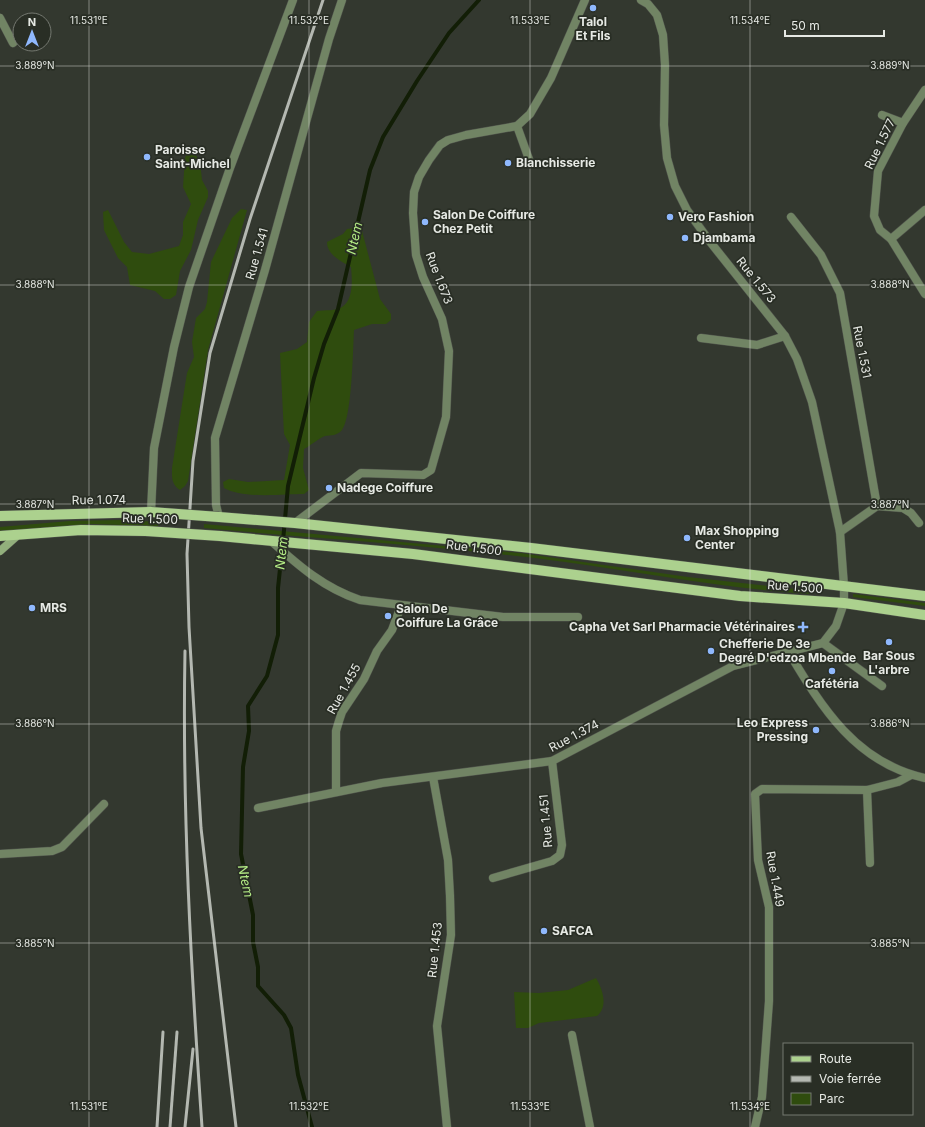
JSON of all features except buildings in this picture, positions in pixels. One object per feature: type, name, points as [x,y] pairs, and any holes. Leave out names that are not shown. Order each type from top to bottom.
[{"type":"main road","name":"Rue 1.074","points":[[0,516],[151,512],[219,517]]},
{"type":"main road","name":"Rue 1.500","points":[[219,517],[294,523],[539,549],[925,596]]},
{"type":"main road","name":"Rue 1.500","points":[[18,536],[81,530],[146,531],[220,536],[421,555],[740,596],[844,604],[925,615]]},
{"type":"main road","points":[[0,536],[18,536]]},
{"type":"main road","points":[[0,551],[18,536]]},
{"type":"street","points":[[151,512],[154,448],[174,347],[189,287],[236,153],[293,0]]},
{"type":"street","name":"Rue 1.541","points":[[219,517],[216,504],[214,438],[265,270],[327,46],[342,0]]},
{"type":"street","points":[[530,162],[517,126],[530,114],[551,78],[584,0]]},
{"type":"street","name":"Rue 1.573","points":[[641,0],[648,4],[657,15],[663,35],[665,65],[664,125],[667,158],[675,186],[688,210],[711,243],[785,336],[796,359],[812,402],[840,532],[844,586]]},
{"type":"street","points":[[0,18],[12,41]]},
{"type":"street","name":"Rue 1.577","points":[[925,90],[903,123],[878,172],[874,216],[880,230],[891,239],[925,294]]},
{"type":"street","points":[[882,115],[903,123]]},
{"type":"street","name":"Rue 1.673","points":[[294,523],[361,473],[423,475],[431,470],[446,417],[449,351],[442,319],[421,273],[416,255],[413,212],[414,192],[419,177],[440,145],[448,140],[466,135],[517,126]]},
{"type":"street","points":[[891,239],[925,210]]},
{"type":"street","name":"Rue 1.531","points":[[791,217],[821,255],[840,293],[877,506]]},
{"type":"street","points":[[701,338],[757,345],[785,336]]},
{"type":"street","points":[[840,532],[877,506],[903,508],[911,513],[919,523]]},
{"type":"street","points":[[271,541],[296,564],[338,592],[360,600],[503,617],[578,617]]},
{"type":"street","points":[[844,586],[844,604],[836,626],[823,643],[882,686]]},
{"type":"street","name":"Rue 1.455","points":[[336,792],[336,731],[342,712],[364,679],[377,651],[392,630],[401,606]]},
{"type":"street","name":"Rue 1.374","points":[[258,808],[336,792],[433,777],[552,762],[733,666],[823,643]]},
{"type":"street","points":[[788,651],[803,676],[846,735],[867,753],[887,765],[911,775],[925,778]]},
{"type":"street","name":"Rue 1.451","points":[[493,878],[552,861],[560,854],[562,845],[552,762]]},
{"type":"street","name":"Rue 1.449","points":[[755,1127],[762,1097],[769,1001],[769,907],[758,860],[755,794],[762,789],[867,790],[898,782],[911,775]]},
{"type":"street","name":"Rue 1.453","points":[[433,777],[448,860],[450,896],[451,935],[437,1026],[447,1127]]},
{"type":"street","points":[[867,790],[870,864]]},
{"type":"street","points":[[0,854],[52,851],[62,848],[104,804]]},
{"type":"street","points":[[572,1035],[590,1127]]},
{"type":"green space","points":[[189,148],[194,152],[200,162],[202,180],[208,191],[208,197],[198,220],[191,250],[180,271],[176,295],[170,299],[164,299],[155,291],[130,285],[127,267],[118,258],[104,230],[103,212],[108,210],[124,242],[132,252],[149,254],[179,246],[183,235],[183,222],[191,204],[183,187],[185,158]]},
{"type":"green space","points":[[241,209],[247,210],[208,350],[188,481],[180,490],[174,483],[172,468],[187,373],[194,357],[192,342],[196,318],[205,309],[207,302],[211,262],[232,218]]},
{"type":"green space","points":[[361,227],[380,299],[391,314],[391,320],[386,324],[372,324],[354,330],[350,398],[348,412],[342,430],[336,434],[323,437],[304,449],[303,468],[309,490],[304,494],[252,495],[241,494],[224,488],[223,482],[229,479],[248,482],[284,480],[290,445],[284,434],[280,353],[297,349],[307,342],[309,322],[317,311],[337,309],[342,307],[349,299],[352,277],[351,267],[339,260],[329,251],[327,242],[343,234],[347,229]]},
{"type":"green space","points":[[123,520],[158,522],[158,526],[91,524],[0,531],[0,527],[70,521]]},
{"type":"green space","points":[[204,524],[520,553],[688,577],[813,591],[812,594],[781,592],[520,556],[204,528]]},
{"type":"green space","points":[[853,594],[925,603],[925,606],[853,597]]},
{"type":"green space","points":[[596,978],[602,992],[604,1002],[601,1012],[597,1016],[539,1023],[528,1028],[516,1028],[514,992],[539,993],[568,990]]},
{"type":"waterway","name":"Ntem","points":[[283,541],[288,486],[314,378],[324,344],[338,309],[370,170],[383,137],[417,81],[449,33],[479,0]]},
{"type":"waterway","name":"Ntem","points":[[282,550],[278,588],[278,635],[267,676],[248,706],[249,731],[243,767],[241,854],[253,915],[253,942],[258,967],[258,986],[284,1015],[291,1028],[298,1075],[312,1127]]},
{"type":"railway","points":[[236,1127],[201,828],[189,627],[187,554],[193,461],[210,353],[250,219],[323,0]]},
{"type":"railway","points":[[185,651],[184,711],[188,889],[202,1127]]},
{"type":"railway","points":[[157,1127],[163,1032]]},
{"type":"railway","points":[[170,1127],[177,1032]]},
{"type":"railway","points":[[185,1127],[193,1049]]},
{"type":"place","name":"Talol Et Fils","points":[[593,8]]},
{"type":"place","name":"Paroisse Saint-Michel","points":[[147,157]]},
{"type":"place","name":"Blanchisserie","points":[[508,163]]},
{"type":"place","name":"Vero Fashion","points":[[670,217]]},
{"type":"place","name":"Salon De Coiffure Chez Petit","points":[[425,222]]},
{"type":"place","name":"Djambama","points":[[685,238]]},
{"type":"place","name":"Nadege Coiffure","points":[[329,488]]},
{"type":"place","name":"Max Shopping Center","points":[[687,538]]},
{"type":"place","name":"MRS","points":[[32,608]]},
{"type":"place","name":"Salon De Coiffure La Grâce","points":[[388,616]]},
{"type":"place","name":"Capha Vet Sarl Pharmacie Vétérinaires","points":[[803,627]]},
{"type":"place","name":"Bar Sous L'arbre","points":[[889,642]]},
{"type":"place","name":"Chefferie De 3e Degré D'edzoa Mbende","points":[[711,651]]},
{"type":"place","name":"Cafétéria","points":[[832,671]]},
{"type":"place","name":"Leo Express Pressing","points":[[816,730]]},
{"type":"place","name":"SAFCA","points":[[544,931]]}]
